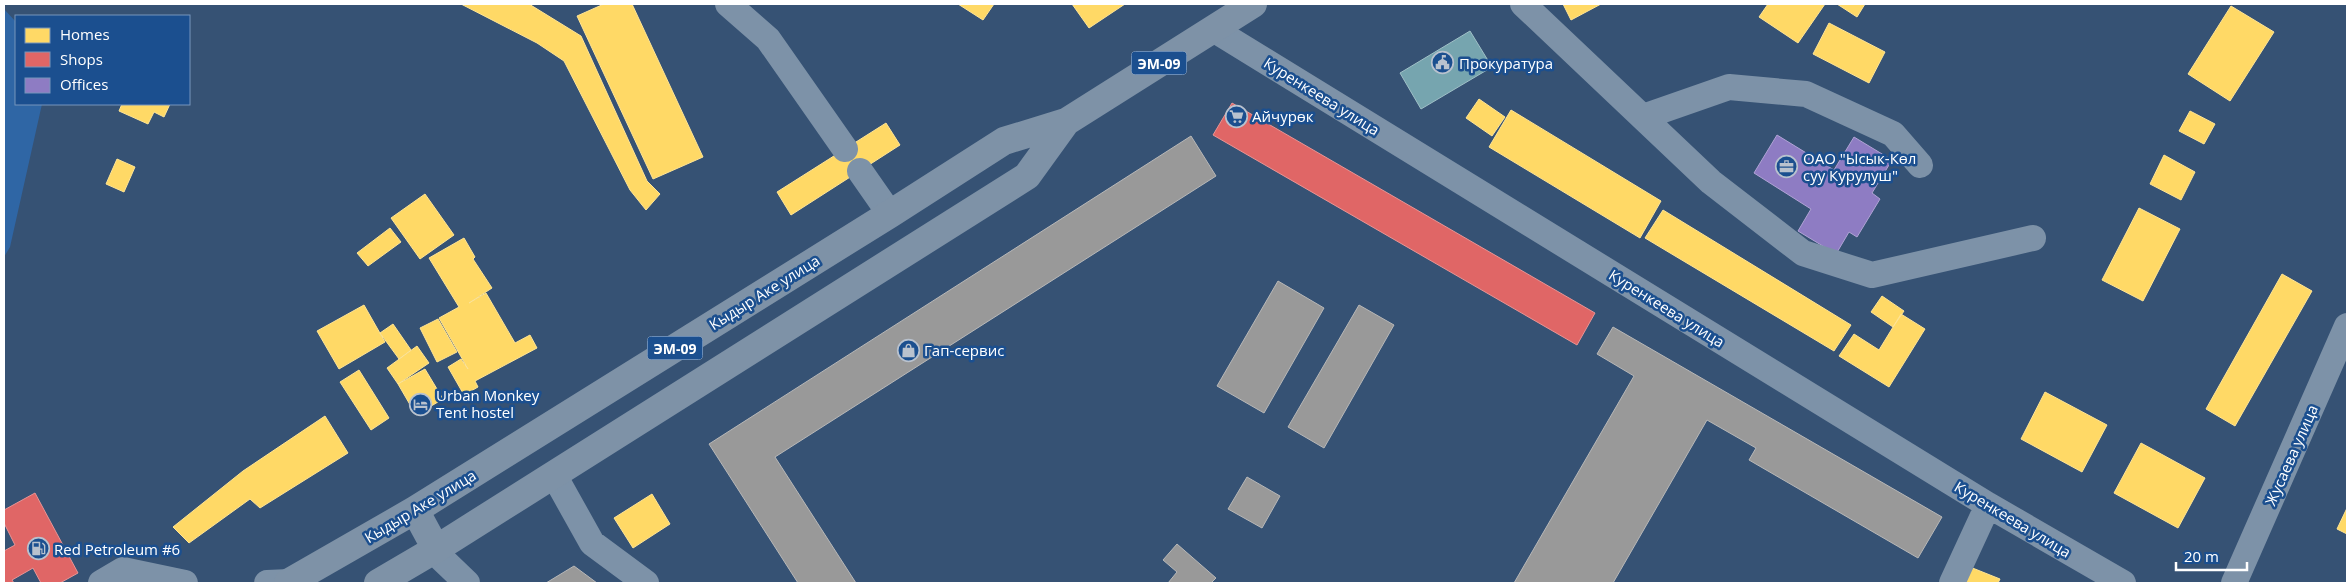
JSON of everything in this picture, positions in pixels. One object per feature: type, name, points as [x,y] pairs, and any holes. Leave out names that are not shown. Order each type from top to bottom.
[{"type":"highway","name":"Кыдыр Аке улица","points":[[282,583],[415,510],[1004,141],[1066,122],[1253,4]]},
{"type":"highway","name":"Кыдыр Аке улица","points":[[378,583],[554,475],[1027,176],[1066,122]]},
{"type":"highway","points":[[415,510],[436,549]]},
{"type":"street","points":[[728,4],[768,39],[845,149]]},
{"type":"street","points":[[1523,4],[1711,182],[1803,253],[1872,275],[2033,238]]},
{"type":"street","name":"Куренкеева улица","points":[[1213,29],[1988,505],[2123,583]]},
{"type":"street","points":[[1643,117],[1729,87],[1806,94],[1893,134],[1920,165]]},
{"type":"street","points":[[860,171],[890,214]]},
{"type":"street","name":"Жусаева улица","points":[[2234,583],[2347,326]]},
{"type":"street","points":[[554,475],[592,543],[646,583]]},
{"type":"street","points":[[1952,583],[1988,505]]},
{"type":"street","points":[[436,549],[442,559],[467,583]]},
{"type":"street","points":[[101,583],[123,570],[185,583]]},
{"type":"shaded area","points":[[4,9],[15,21],[15,105],[42,105],[10,247],[4,257]]},
{"type":"building: Homes","points":[[461,4],[529,4],[581,36],[647,181],[660,194],[646,210],[630,190],[564,61],[537,43]]},
{"type":"building: Homes","points":[[604,4],[632,4],[703,157],[653,179],[577,16]]},
{"type":"building: Homes","points":[[958,4],[994,4],[983,20]]},
{"type":"building: Homes","points":[[1072,4],[1125,4],[1089,28]]},
{"type":"building: Homes","points":[[1563,4],[1601,4],[1571,20]]},
{"type":"building: Homes","points":[[1768,4],[1825,4],[1798,43],[1759,17]]},
{"type":"building: Homes","points":[[1837,4],[1865,4],[1857,17]]},
{"type":"building: Homes","points":[[2231,6],[2274,32],[2230,101],[2188,74]]},
{"type":"building: Homes","points":[[1829,23],[1885,52],[1869,83],[1813,54]]},
{"type":"building: Homes","points":[[1479,99],[1505,117],[1492,136],[1466,118]]},
{"type":"building: Homes","points":[[122,105],[170,105],[164,117],[154,112],[148,124],[119,111]]},
{"type":"building: Homes","points":[[1511,110],[1661,201],[1640,238],[1489,147]]},
{"type":"building: Homes","points":[[2190,111],[2215,124],[2204,144],[2179,131]]},
{"type":"building: Homes","points":[[886,123],[900,145],[791,215],[777,192]]},
{"type":"building: Homes","points":[[2164,155],[2195,172],[2181,200],[2150,184]]},
{"type":"building: Homes","points":[[117,159],[135,167],[124,192],[106,184]]},
{"type":"building: Homes","points":[[425,194],[454,235],[420,259],[391,218]]},
{"type":"building: Homes","points":[[2139,208],[2180,229],[2143,301],[2102,280]]},
{"type":"building: Homes","points":[[1663,210],[1851,325],[1834,351],[1645,238]]},
{"type":"building: Homes","points":[[390,228],[401,242],[368,266],[357,253]]},
{"type":"building: Homes","points":[[464,238],[475,257],[473,259],[492,288],[469,303],[486,293],[515,343],[530,335],[537,348],[475,381],[478,387],[464,395],[448,367],[461,359],[468,369],[439,318],[459,307],[429,258]]},
{"type":"building: Homes","points":[[2282,274],[2312,291],[2235,426],[2206,409]]},
{"type":"building: Homes","points":[[1882,296],[1904,311],[1893,327],[1871,312]]},
{"type":"building: Homes","points":[[364,305],[385,342],[339,369],[317,331]]},
{"type":"building: Homes","points":[[1901,314],[1925,329],[1889,387],[1839,356],[1854,334],[1879,350]]},
{"type":"building: Homes","points":[[438,319],[457,352],[437,362],[420,328]]},
{"type":"building: Homes","points":[[393,324],[411,350],[399,359],[380,333]]},
{"type":"building: Homes","points":[[417,346],[429,363],[398,384],[387,368]]},
{"type":"building: Homes","points":[[425,369],[443,399],[416,415],[398,384]]},
{"type":"building: Homes","points":[[359,370],[389,418],[371,430],[340,382]]},
{"type":"building: Homes","points":[[2045,392],[2107,425],[2082,472],[2021,439]]},
{"type":"building: Homes","points":[[325,416],[348,453],[260,508],[250,499],[189,543],[173,527],[243,471]]},
{"type":"building: Homes","points":[[2141,443],[2205,478],[2178,528],[2114,493]]},
{"type":"building: Homes","points":[[652,494],[670,524],[633,548],[614,518]]},
{"type":"building: Homes","points":[[2347,508],[2347,534],[2337,529]]},
{"type":"building: Homes","points":[[1965,565],[2000,579],[1998,583],[1958,583]]},
{"type":"building: Shops","points":[[1232,103],[1595,313],[1577,345],[1213,135]]},
{"type":"building: Shops","points":[[35,493],[78,573],[60,583],[41,583],[33,568],[12,580],[14,583],[4,583],[4,551],[15,545],[4,523],[4,510]]},
{"type":"building: Offices","points":[[1777,135],[1834,170],[1854,137],[1892,160],[1872,193],[1880,199],[1857,237],[1849,232],[1836,254],[1798,231],[1811,209],[1754,173]]},
{"type":"building: Public","points":[[1470,31],[1492,67],[1421,109],[1400,73]]},
{"type":"building: Industry","points":[[1191,136],[1216,176],[775,457],[856,583],[798,583],[709,444]]},
{"type":"building: Industry","points":[[1278,281],[1324,308],[1264,413],[1217,386]]},
{"type":"building: Industry","points":[[1359,305],[1394,325],[1324,448],[1288,427]]},
{"type":"building: Industry","points":[[1613,327],[1942,517],[1918,558],[1749,460],[1756,448],[1707,420],[1613,583],[1514,583],[1634,376],[1597,354]]},
{"type":"building: Industry","points":[[1247,477],[1280,496],[1262,528],[1228,509]]},
{"type":"building: Industry","points":[[1177,544],[1216,578],[1211,583],[1168,583],[1177,572],[1163,560]]},
{"type":"building: Industry","points":[[574,566],[597,583],[546,583]]},
{"type":"place","name":"Прокуратура","points":[[1443,63]]},
{"type":"place","name":"Айчурөк","points":[[1236,116]]},
{"type":"place","name":"ОАО \"Ысык-Көл суу Курулуш\"","points":[[1787,167]]},
{"type":"place","name":"Гап-сервис","points":[[908,350]]},
{"type":"place","name":"Urban Monkey Tent hostel","points":[[420,404]]},
{"type":"place","name":"Red Petroleum #6","points":[[38,549]]}]
